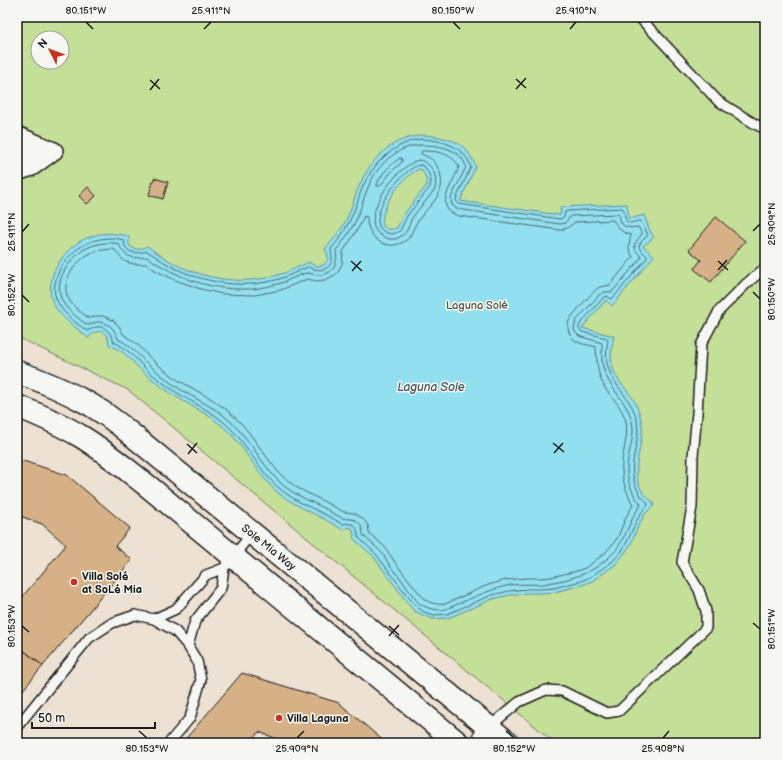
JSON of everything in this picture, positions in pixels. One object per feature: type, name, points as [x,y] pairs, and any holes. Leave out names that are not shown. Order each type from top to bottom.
[{"type":"street","points":[[17,137],[20,136],[54,151]]},
{"type":"street","points":[[17,155],[54,151]]},
{"type":"street","points":[[17,172],[32,168],[54,151]]},
{"type":"street","name":"Sole Mia Way","points":[[17,372],[65,392],[92,406],[142,442],[252,533],[483,735],[508,743]]},
{"type":"street","points":[[17,406],[51,420],[81,436],[103,451],[149,487],[228,562],[458,743]]},
{"type":"lane","points":[[639,17],[718,101],[765,129]]},
{"type":"lane","points":[[483,735],[519,702],[546,690],[562,691],[607,713],[619,711],[706,628],[706,611],[699,590],[682,562],[692,507],[693,456],[701,345],[719,311],[746,284],[765,268]]},
{"type":"lane","points":[[154,619],[176,609],[206,575],[228,562],[252,533]]},
{"type":"lane","points":[[188,646],[195,621],[221,588],[228,562]]},
{"type":"lane","points":[[17,727],[89,638],[112,623],[135,615],[154,619],[175,631],[188,646],[197,661],[201,680],[190,718],[169,743]]},
{"type":"green space","name":"Laguna Solé","points":[[17,17],[765,17],[765,743],[555,743],[128,390],[17,337]]},
{"type":"water","name":"Laguna Sole","points":[[420,135],[433,136],[452,141],[463,147],[469,154],[476,166],[460,201],[560,215],[561,207],[627,204],[629,219],[644,215],[649,229],[654,237],[643,246],[654,256],[612,306],[606,300],[582,328],[614,336],[611,354],[612,366],[616,377],[634,400],[641,421],[641,442],[637,464],[638,479],[644,494],[655,504],[645,514],[639,524],[631,544],[615,565],[592,581],[555,592],[527,593],[493,599],[448,618],[433,619],[414,611],[373,556],[353,538],[353,529],[348,527],[343,530],[293,503],[277,492],[264,478],[229,432],[207,415],[154,381],[122,352],[109,345],[105,333],[99,331],[95,332],[88,338],[61,315],[53,303],[50,289],[53,274],[66,252],[82,240],[104,234],[129,236],[129,245],[135,249],[140,249],[147,246],[181,267],[204,275],[229,280],[254,280],[266,278],[282,274],[309,262],[313,265],[321,266],[327,261],[328,258],[325,249],[344,225],[360,184],[373,163],[390,146],[405,139]],"holes":[[[419,169],[422,170],[426,178],[427,185],[404,214],[397,228],[385,228],[383,225],[383,220],[385,208],[390,198],[406,178]]]},
{"type":"building","points":[[154,178],[168,182],[163,199],[149,195]]},
{"type":"building","points":[[88,187],[96,196],[87,204],[79,196]]},
{"type":"building","points":[[716,217],[745,241],[711,282],[694,269],[701,260],[689,250]]},
{"type":"building","name":"Villa Solé at SoLé Mia","points":[[17,459],[67,475],[130,528],[115,546],[132,560],[43,666],[17,645],[17,603],[66,545],[42,524],[17,515]]},
{"type":"building","points":[[17,645],[43,666],[17,697]]},
{"type":"building","name":"Villa Laguna","points":[[242,673],[339,703],[386,743],[288,743],[259,732],[249,743],[182,743]]},
{"type":"place","name":"Villa Solé at SoLé Mia","points":[[74,582]]},
{"type":"place","name":"Villa Laguna","points":[[279,718]]}]
